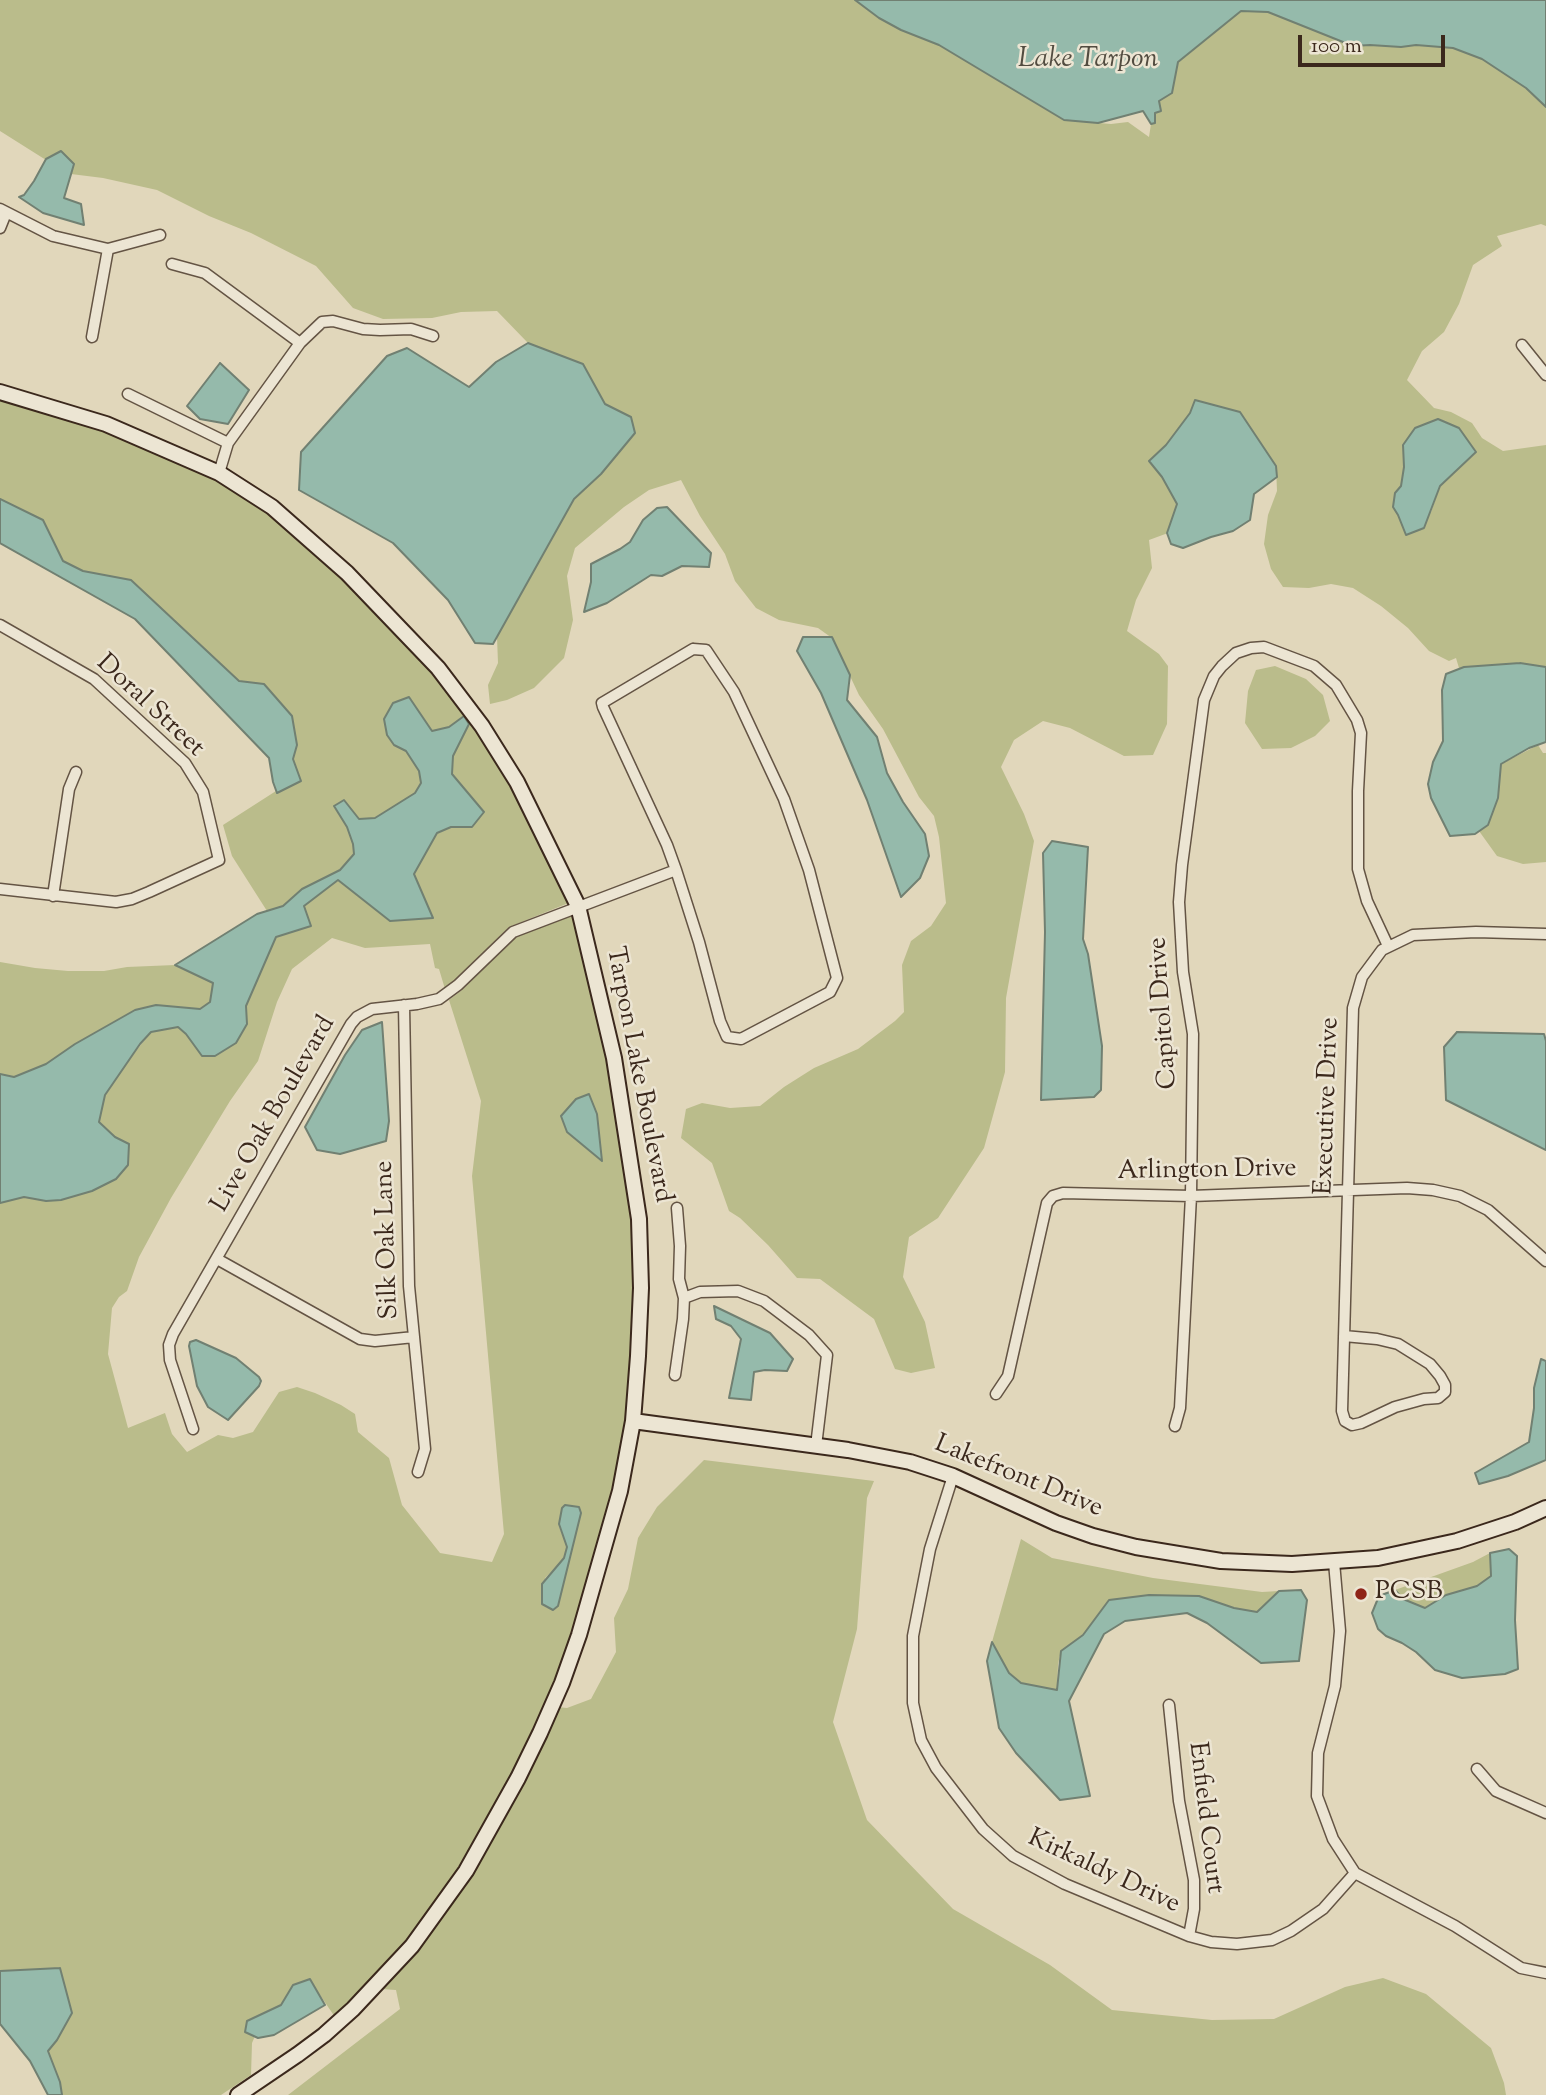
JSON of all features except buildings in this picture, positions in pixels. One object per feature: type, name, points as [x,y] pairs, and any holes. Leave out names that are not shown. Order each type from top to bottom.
[{"type":"street","points":[[0,228],[3,211],[53,236],[108,249],[160,235]]},
{"type":"street","points":[[92,337],[108,249]]},
{"type":"street","points":[[172,264],[205,273],[300,342]]},
{"type":"street","points":[[219,473],[228,443],[300,342],[321,322],[333,321],[363,329],[411,329],[433,335]]},
{"type":"street","points":[[1522,345],[1546,375]]},
{"type":"street","name":"Tarpon Lake Boulevard","points":[[0,392],[106,424],[219,473],[272,506],[347,573],[438,668],[482,726],[517,782],[578,906],[614,1058],[639,1219],[641,1288],[638,1356],[633,1421],[620,1491],[570,1659],[540,1732],[485,1838],[444,1902],[411,1946],[385,1977],[324,2035],[238,2095]]},
{"type":"street","points":[[128,394],[228,443]]},
{"type":"street","name":"Doral Street","points":[[0,625],[94,679],[185,763],[203,792],[219,860],[132,899],[116,902],[53,896]]},
{"type":"street","name":"Capitol Drive","points":[[1175,1426],[1180,1408],[1191,1196],[1193,1034],[1184,972],[1179,902],[1204,701],[1214,676],[1236,653],[1264,647],[1314,666],[1336,685],[1357,720],[1361,733],[1358,869],[1367,901],[1388,946]]},
{"type":"street","points":[[693,649],[706,650],[734,692],[784,799],[809,870],[837,978],[830,992],[741,1040],[727,1037],[676,870],[641,788],[605,716],[602,704],[693,649]]},
{"type":"street","points":[[0,889],[53,896],[69,789],[76,772]]},
{"type":"street","name":"Live Oak Boulevard","points":[[193,1429],[170,1360],[169,1345],[173,1334],[357,1017],[372,1009],[428,1003],[439,999],[458,985],[513,932],[676,870]]},
{"type":"street","name":"Executive Drive","points":[[1344,1336],[1398,1344],[1430,1364],[1445,1385],[1445,1392],[1438,1398],[1395,1407],[1352,1425],[1345,1421],[1342,1411],[1347,1191],[1353,1008],[1362,977],[1388,946],[1413,935],[1476,932],[1546,934]]},
{"type":"street","name":"Silk Oak Lane","points":[[404,1005],[409,1286],[425,1449],[418,1472]]},
{"type":"street","name":"Arlington Drive","points":[[996,1394],[1007,1376],[1048,1203],[1053,1196],[1063,1193],[1191,1196],[1406,1188],[1454,1194],[1488,1210],[1546,1261]]},
{"type":"street","points":[[675,1375],[684,1298],[679,1279],[677,1208]]},
{"type":"street","points":[[217,1259],[360,1339],[375,1341],[414,1337]]},
{"type":"street","points":[[684,1298],[700,1292],[738,1291],[764,1301],[809,1335],[827,1355],[816,1446]]},
{"type":"street","name":"Lakefront Drive","points":[[633,1421],[880,1455],[910,1462],[953,1476],[1056,1523],[1136,1547],[1240,1563],[1292,1564],[1378,1558],[1433,1547],[1486,1532],[1546,1508]]},
{"type":"street","name":"Kirkaldy Drive","points":[[953,1476],[930,1549],[913,1636],[913,1703],[921,1740],[936,1768],[983,1829],[1013,1856],[1065,1884],[1189,1936],[1211,1941],[1237,1944],[1272,1940],[1291,1931],[1323,1909],[1355,1873]]},
{"type":"street","points":[[1334,1562],[1340,1631],[1335,1686],[1318,1753],[1317,1797],[1333,1839],[1355,1873],[1455,1926],[1521,1968],[1546,1973]]},
{"type":"street","name":"Enfield Court","points":[[1169,1705],[1179,1801],[1194,1880],[1194,1909],[1189,1936]]},
{"type":"street","points":[[1476,1769],[1496,1791],[1546,1813]]},
{"type":"shaded area","points":[[0,0],[855,0],[925,38],[953,48],[1091,114],[1099,123],[1128,122],[1149,137],[1151,124],[1155,123],[1155,113],[1161,110],[1154,89],[1171,65],[1211,27],[1260,0],[1353,46],[1414,46],[1433,28],[1546,65],[1546,226],[1541,224],[1497,236],[1502,246],[1473,265],[1459,304],[1444,332],[1422,351],[1407,380],[1434,408],[1451,412],[1472,423],[1482,438],[1503,451],[1546,445],[1546,667],[1520,663],[1459,668],[1456,658],[1449,661],[1429,651],[1408,628],[1353,588],[1331,584],[1309,588],[1283,587],[1271,569],[1264,544],[1268,515],[1277,491],[1276,466],[1195,400],[1190,413],[1166,445],[1149,461],[1162,477],[1177,504],[1168,533],[1149,540],[1152,568],[1136,600],[1127,631],[1159,654],[1168,666],[1167,724],[1153,755],[1124,756],[1070,728],[1043,721],[1014,740],[1001,767],[1034,841],[1006,998],[1005,1072],[984,1148],[938,1218],[909,1237],[903,1277],[925,1322],[935,1368],[911,1373],[895,1369],[874,1319],[820,1279],[797,1278],[768,1245],[729,1211],[712,1163],[681,1138],[686,1109],[702,1103],[730,1108],[760,1106],[814,1068],[858,1049],[895,1021],[904,1012],[902,965],[911,941],[931,926],[946,903],[934,816],[919,797],[883,729],[859,695],[832,638],[818,628],[779,620],[756,608],[735,581],[725,554],[681,480],[649,490],[575,548],[567,576],[573,620],[564,658],[534,688],[490,704],[488,685],[498,663],[497,637],[574,499],[601,474],[635,433],[631,417],[605,404],[583,364],[528,343],[497,311],[461,312],[432,318],[383,319],[353,308],[316,266],[251,233],[157,190],[71,174],[74,164],[46,160],[0,131]],"holes":[[[1438,419],[1459,428],[1476,453],[1440,486],[1431,512],[1406,534],[1393,507],[1395,493],[1401,486],[1403,445],[1415,428]]]},
{"type":"shaded area","points":[[0,397],[105,430],[220,480],[269,511],[347,580],[435,672],[478,729],[513,785],[571,902],[509,927],[445,989],[439,969],[435,968],[430,944],[365,948],[332,938],[292,969],[277,1002],[258,1061],[230,1101],[171,1198],[139,1257],[127,1291],[112,1308],[108,1354],[128,1428],[165,1413],[172,1434],[187,1452],[218,1435],[233,1438],[253,1432],[279,1392],[297,1387],[315,1393],[355,1414],[358,1432],[389,1458],[402,1505],[440,1553],[492,1562],[504,1534],[472,1176],[481,1101],[449,1000],[515,937],[575,913],[609,1059],[634,1220],[636,1288],[628,1420],[615,1490],[574,1633],[557,1680],[514,1775],[461,1868],[408,1942],[381,1972],[335,2017],[309,1979],[293,1985],[281,2005],[245,2032],[255,2036],[252,2043],[251,2075],[221,2095],[62,2095],[48,2051],[57,2040],[15,1971],[0,1971],[0,1203],[24,1197],[46,1201],[115,1137],[99,1123],[105,1095],[119,1072],[151,1032],[178,1027],[202,1056],[247,1024],[246,1006],[276,937],[311,926],[304,906],[338,880],[367,902],[433,917],[414,874],[437,833],[451,827],[472,827],[484,812],[452,774],[453,756],[469,725],[463,717],[449,727],[432,731],[409,697],[394,745],[406,751],[419,771],[421,783],[415,793],[375,818],[359,819],[334,807],[347,827],[354,854],[339,870],[302,889],[283,906],[267,911],[232,856],[223,825],[276,791],[277,793],[297,745],[264,684],[239,681],[131,581],[83,571],[63,561],[43,520],[0,499]],"holes":[[[562,1508],[581,1513],[565,1558],[567,1547],[559,1526]],[[564,1560],[546,1608],[545,1578]]]},
{"type":"shaded area","points":[[1275,666],[1306,679],[1323,695],[1330,721],[1315,736],[1291,748],[1262,749],[1245,723],[1248,691],[1256,670]]},
{"type":"shaded area","points":[[1538,745],[1543,753],[1546,753],[1546,862],[1523,864],[1497,856],[1479,831],[1488,825],[1498,798],[1501,764]]},
{"type":"shaded area","points":[[0,962],[68,971],[175,965],[213,983],[210,1002],[200,1009],[156,1005],[75,1044],[46,1064],[14,1077],[0,1074]]},
{"type":"shaded area","points":[[704,1460],[874,1481],[867,1498],[857,1629],[833,1722],[867,1820],[953,1909],[1050,1965],[1112,2010],[1212,2020],[1274,2019],[1345,1987],[1383,1978],[1426,1994],[1491,2048],[1506,2095],[288,2095],[400,2009],[396,1990],[381,1989],[416,1949],[557,1707],[567,1708],[591,1699],[616,1652],[614,1618],[628,1589],[638,1538],[657,1507]]},
{"type":"shaded area","points":[[1021,1539],[1052,1558],[1153,1578],[1262,1592],[1279,1591],[1257,1612],[1234,1608],[1109,1600],[1083,1635],[1061,1651],[1057,1690],[1021,1683],[1009,1673],[992,1642]]},
{"type":"shaded area","points":[[1490,1553],[1491,1576],[1477,1586],[1446,1595],[1425,1608],[1403,1599],[1395,1590],[1473,1562]]},
{"type":"water","name":"Lake Tarpon","points":[[855,0],[1546,0],[1546,107],[1526,88],[1482,59],[1453,48],[1416,45],[1353,46],[1268,12],[1241,11],[1178,62],[1172,93],[1159,101],[1161,111],[1155,113],[1155,123],[1151,124],[1143,111],[1098,123],[1064,120],[939,45],[879,18]]},
{"type":"water","points":[[61,151],[74,164],[64,198],[81,204],[84,225],[43,213],[19,197],[24,195],[34,181],[46,159]]},
{"type":"water","points":[[528,343],[583,364],[605,404],[631,417],[635,433],[601,474],[574,499],[493,644],[475,643],[448,600],[393,543],[299,490],[301,452],[387,356],[407,348],[469,387],[496,362]]},
{"type":"water","points":[[220,363],[249,390],[228,424],[200,419],[187,406]]},
{"type":"water","points":[[1195,400],[1240,412],[1276,466],[1277,477],[1254,494],[1250,520],[1233,531],[1183,548],[1171,544],[1167,533],[1177,504],[1162,477],[1149,461],[1166,445],[1190,413]]},
{"type":"water","points":[[1438,419],[1459,428],[1476,452],[1440,486],[1424,528],[1406,535],[1393,507],[1395,493],[1401,486],[1403,445],[1415,428]]},
{"type":"water","points":[[0,499],[43,520],[63,561],[83,571],[131,580],[239,681],[264,684],[292,716],[297,745],[293,759],[301,781],[277,793],[269,758],[135,619],[0,543]]},
{"type":"water","points":[[667,507],[711,553],[709,567],[682,566],[662,576],[651,575],[607,603],[584,612],[591,582],[591,564],[630,542],[643,520],[657,508]]},
{"type":"water","points":[[803,637],[832,637],[850,675],[847,700],[877,737],[887,773],[925,834],[929,856],[920,878],[901,897],[867,800],[821,693],[797,651]]},
{"type":"water","points":[[1520,663],[1546,667],[1546,742],[1501,764],[1498,798],[1488,825],[1475,834],[1450,836],[1431,798],[1428,784],[1433,762],[1443,741],[1442,690],[1446,674],[1464,667]]},
{"type":"water","points":[[409,697],[432,731],[449,727],[464,716],[469,724],[453,756],[452,774],[484,812],[472,827],[451,827],[437,833],[414,874],[433,918],[390,921],[338,880],[304,906],[311,926],[276,937],[246,1006],[247,1024],[236,1043],[215,1056],[202,1056],[178,1027],[151,1032],[140,1044],[105,1095],[99,1122],[115,1137],[129,1144],[128,1165],[116,1179],[92,1191],[61,1200],[46,1201],[24,1197],[0,1203],[0,1074],[14,1077],[46,1064],[135,1010],[156,1005],[200,1009],[210,1002],[213,983],[175,965],[257,914],[283,906],[302,889],[340,870],[354,854],[347,827],[334,806],[344,800],[359,819],[375,818],[415,793],[421,783],[419,771],[406,751],[394,745],[387,735],[384,719],[393,703]]},
{"type":"water","points":[[1052,841],[1088,847],[1083,939],[1088,954],[1102,1046],[1101,1090],[1094,1097],[1041,1100],[1045,932],[1043,853]]},
{"type":"water","points":[[382,1022],[389,1121],[386,1141],[340,1154],[317,1150],[305,1127],[362,1030]]},
{"type":"water","points":[[1457,1032],[1544,1034],[1546,1150],[1446,1100],[1444,1047]]},
{"type":"water","points":[[589,1094],[597,1114],[602,1161],[567,1132],[561,1116],[576,1099]]},
{"type":"water","points":[[714,1306],[770,1333],[793,1359],[787,1371],[754,1372],[751,1400],[729,1398],[741,1339],[731,1326],[716,1319]]},
{"type":"water","points":[[196,1340],[236,1358],[261,1381],[228,1420],[208,1407],[197,1386],[189,1346],[190,1342]]},
{"type":"water","points":[[1541,1359],[1546,1361],[1546,1460],[1508,1476],[1479,1484],[1475,1473],[1529,1442],[1534,1388]]},
{"type":"water","points":[[565,1505],[579,1507],[581,1513],[558,1606],[553,1610],[542,1604],[542,1584],[564,1558],[567,1547],[559,1524]]},
{"type":"water","points":[[1509,1549],[1517,1556],[1515,1620],[1518,1669],[1505,1674],[1462,1678],[1435,1670],[1416,1652],[1378,1629],[1372,1613],[1379,1596],[1395,1590],[1403,1599],[1425,1608],[1446,1595],[1477,1586],[1491,1576],[1490,1553]]},
{"type":"water","points":[[1301,1590],[1307,1600],[1299,1661],[1261,1663],[1207,1623],[1187,1613],[1125,1621],[1104,1634],[1069,1701],[1090,1796],[1060,1800],[1016,1753],[999,1728],[987,1661],[992,1642],[1009,1673],[1021,1683],[1057,1690],[1061,1651],[1083,1635],[1109,1600],[1149,1595],[1199,1596],[1234,1608],[1257,1612],[1279,1591]]},
{"type":"water","points":[[60,1968],[72,2013],[48,2051],[62,2095],[48,2095],[30,2061],[0,2024],[0,1971]]},
{"type":"water","points":[[310,1979],[325,2005],[274,2035],[258,2038],[245,2032],[247,2021],[281,2005],[293,1985]]},
{"type":"place","name":"PCSB","points":[[1361,1594]]}]
